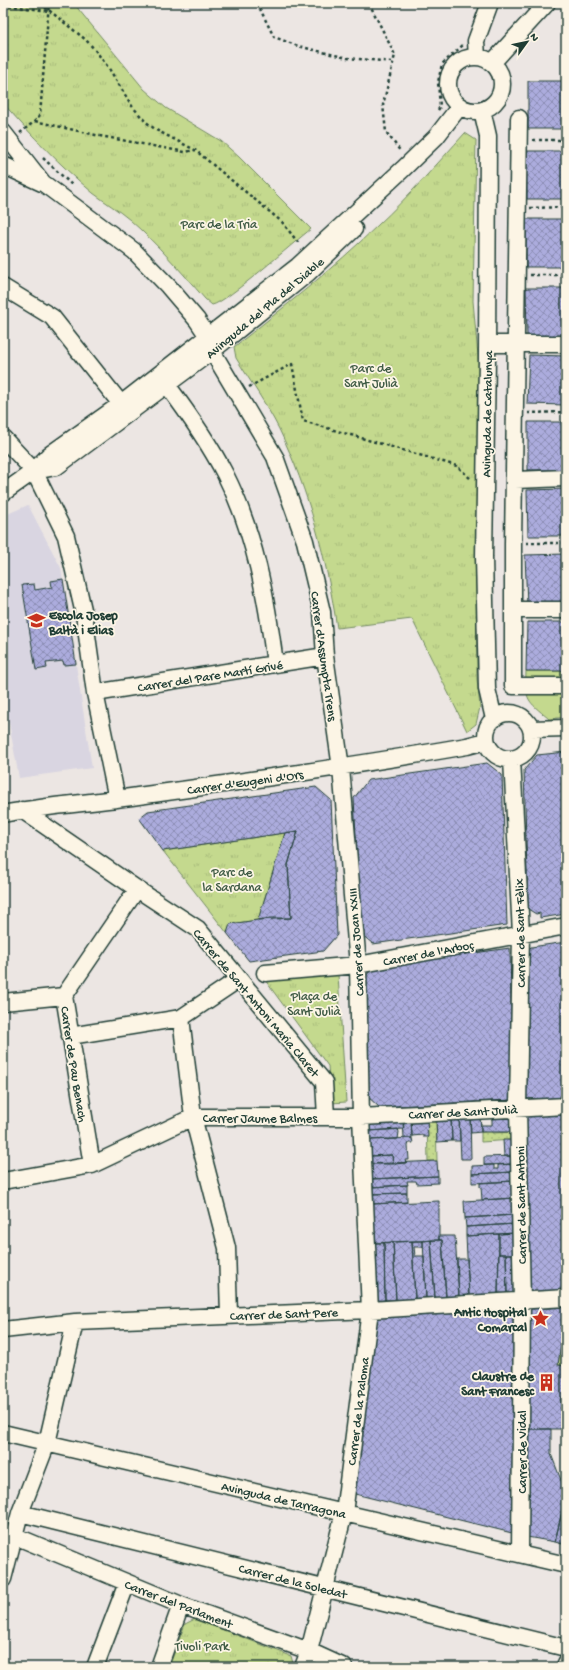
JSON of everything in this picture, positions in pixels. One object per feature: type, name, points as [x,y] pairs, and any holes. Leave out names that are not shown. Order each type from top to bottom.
[{"type":"street","points":[[490,3],[476,41],[485,60],[498,70],[501,77],[502,86],[500,94],[490,107],[471,109],[453,100],[449,92],[448,84],[454,67],[460,61],[469,58],[485,60],[547,3]]},
{"type":"street","name":"Avinguda del Pla del Diable","points":[[3,492],[34,471],[49,455],[121,404],[207,335],[298,266],[436,137],[471,109]]},
{"type":"street","name":"Avinguda del Pla del Diable","points":[[34,471],[56,467],[212,351],[308,273],[412,173],[471,109]]},
{"type":"street","name":"Avinguda de Catalunya","points":[[471,109],[488,136],[484,557],[487,689],[494,719]]},
{"type":"street","points":[[519,118],[513,544],[513,686],[566,686]]},
{"type":"street","points":[[10,128],[43,183]]},
{"type":"street","points":[[3,165],[43,183],[134,251],[168,286],[197,320],[207,335]]},
{"type":"street","points":[[3,287],[52,317],[121,404]]},
{"type":"street","points":[[487,344],[566,344]]},
{"type":"street","name":"Carrer d'Assumpta Trens","points":[[212,351],[275,457],[305,541],[322,612],[325,656],[340,768]]},
{"type":"street","points":[[167,385],[188,413],[225,474],[249,531],[269,617],[276,664]]},
{"type":"street","points":[[3,438],[34,471],[66,536],[84,614],[96,693],[117,799]]},
{"type":"street","points":[[515,480],[566,478]]},
{"type":"street","points":[[513,610],[566,610]]},
{"type":"street","name":"Carrer del Pare Martí Grivé","points":[[96,693],[325,656]]},
{"type":"street","points":[[514,713],[523,718],[531,729],[532,737],[526,752],[512,759],[498,757],[486,741],[488,725],[494,719],[503,714],[514,713]]},
{"type":"street","points":[[531,729],[566,728]]},
{"type":"street","name":"Carrer d'Eugeni d'Ors","points":[[3,814],[22,810],[117,799],[340,768],[467,746],[486,741]]},
{"type":"street","name":"Carrer de Sant Fèlix","points":[[512,759],[521,934],[518,1107]]},
{"type":"street","name":"Carrer de Joan XXIII","points":[[340,768],[358,966],[361,1117],[370,1310]]},
{"type":"street","name":"Carrer de Sant Antoni Maria Claret","points":[[22,810],[198,929],[324,1082],[326,1117]]},
{"type":"street","name":"Carrer de Pau Benach","points":[[92,1165],[64,996],[137,889]]},
{"type":"street","name":"Carrer de l'Arboç","points":[[265,973],[358,966],[566,926]]},
{"type":"street","points":[[70,1036],[181,1018],[239,979]]},
{"type":"street","points":[[3,1002],[64,996]]},
{"type":"street","points":[[181,1018],[193,1117],[227,1248],[229,1314]]},
{"type":"street","name":"Carrer de Sant Julià","points":[[361,1117],[518,1107],[566,1106]]},
{"type":"street","name":"Carrer de Sant Antoni","points":[[518,1107],[522,1302]]},
{"type":"street","name":"Carrer Jaume Balmes","points":[[3,1181],[92,1165],[193,1117],[361,1117]]},
{"type":"street","name":"Carrer de Sant Pere","points":[[3,1330],[75,1322],[229,1314],[370,1310],[522,1302],[566,1298]]},
{"type":"street","name":"Carrer de Vidal","points":[[520,1554],[522,1302]]},
{"type":"street","name":"Carrer de la Paloma","points":[[303,1667],[309,1651],[344,1513],[370,1310]]},
{"type":"street","points":[[3,1579],[20,1513],[48,1444],[75,1322]]},
{"type":"street","name":"Avinguda de Tarragona","points":[[3,1433],[566,1565]]},
{"type":"street","name":"Carrer de la Soledat","points":[[20,1513],[566,1648]]},
{"type":"street","name":"Carrer del Parlament","points":[[15,1536],[181,1605],[309,1651],[344,1667]]},
{"type":"street","points":[[95,1667],[127,1583]]},
{"type":"street","points":[[159,1667],[181,1605]]},
{"type":"street","points":[[565,1667],[566,1663]]},
{"type":"path","points":[[40,3],[86,40],[95,50],[108,67],[132,106],[145,121],[156,130],[195,150],[282,222],[302,247]]},
{"type":"path","points":[[20,133],[40,115],[49,3]]},
{"type":"path","points":[[257,3],[274,38],[298,46],[347,58],[393,62]]},
{"type":"path","points":[[369,3],[395,55],[384,105],[384,112],[386,132],[402,153]]},
{"type":"path","points":[[3,5],[49,11]]},
{"type":"path","points":[[437,112],[440,107],[438,82],[442,64],[467,42]]},
{"type":"path","points":[[3,114],[10,128],[20,133],[24,138]]},
{"type":"path","points":[[35,121],[100,136],[185,152],[195,150]]},
{"type":"path","points":[[519,140],[566,140]]},
{"type":"path","points":[[398,158],[406,148]]},
{"type":"path","points":[[39,154],[79,191]]},
{"type":"path","points":[[518,208],[566,207]]},
{"type":"path","points":[[517,275],[566,275]]},
{"type":"path","points":[[237,393],[292,364],[303,421],[457,466],[485,493]]},
{"type":"path","points":[[516,413],[566,412]]},
{"type":"path","points":[[513,544],[566,543]]},
{"type":"shaded area","name":"Escola Josep Baltà i Elias","points":[[28,505],[61,568],[92,768],[19,778],[6,706],[3,706],[3,516]]},
{"type":"green space","name":"Parc de la Tria","points":[[3,3],[75,3],[79,10],[144,89],[166,108],[221,141],[311,229],[231,294],[220,302],[212,305],[150,239],[130,220],[93,193],[57,161],[3,103]]},
{"type":"green space","name":"Parc de Sant Julià","points":[[465,133],[476,140],[473,301],[479,367],[476,559],[477,679],[480,707],[476,724],[467,731],[412,619],[337,628],[328,577],[316,526],[308,501],[290,453],[279,429],[236,358],[234,347],[308,288],[361,241],[412,191]]},
{"type":"green space","points":[[526,671],[566,671],[566,717],[549,719],[536,708],[527,694]]},
{"type":"green space","name":"Parc de la Sardana","points":[[285,833],[258,920],[231,924],[227,933],[163,851]]},
{"type":"green space","name":"Plaça de Sant Julià","points":[[338,975],[346,1102],[331,1103],[328,1066],[265,980]]},
{"type":"green space","points":[[427,1118],[436,1118],[437,1161],[428,1161]]},
{"type":"green space","points":[[492,1131],[492,1133],[514,1132],[514,1140],[481,1142],[481,1132]]},
{"type":"green space","points":[[563,1330],[566,1330],[566,1366],[558,1365]]},
{"type":"green space","name":"Tivoli Park","points":[[195,1619],[291,1656],[294,1667],[169,1667],[185,1624]]},
{"type":"building","points":[[528,81],[566,81],[566,129],[528,129]]},
{"type":"building","points":[[526,151],[566,151],[566,199],[527,199]]},
{"type":"building","points":[[526,219],[566,219],[566,267],[526,267]]},
{"type":"building","points":[[526,288],[566,288],[566,336],[527,336]]},
{"type":"building","points":[[529,355],[566,356],[566,405],[527,404]]},
{"type":"building","points":[[528,422],[566,422],[566,470],[528,470]]},
{"type":"building","points":[[566,489],[566,536],[528,536],[527,490]]},
{"type":"building","points":[[566,554],[566,604],[527,605],[525,555]]},
{"type":"building","points":[[63,579],[76,664],[64,665],[63,661],[46,663],[47,668],[36,670],[22,585],[34,584],[35,590],[52,587],[51,581]]},
{"type":"building","points":[[527,622],[566,622],[566,671],[526,671]]},
{"type":"building","points":[[566,752],[566,914],[540,918],[540,913],[536,914],[528,909],[524,770],[537,755]]},
{"type":"building","points":[[487,763],[502,775],[507,925],[373,944],[361,934],[354,798],[368,780]]},
{"type":"building","points":[[316,787],[331,800],[337,935],[323,951],[249,961],[227,933],[230,924],[271,918],[291,918],[288,865],[298,831],[163,851],[139,818],[148,811]]},
{"type":"building","points":[[298,831],[288,865],[291,918],[258,920],[285,833]]},
{"type":"building","points":[[566,942],[566,1098],[524,1099],[521,958],[531,947]]},
{"type":"building","points":[[510,948],[513,1100],[379,1107],[367,1096],[363,980],[373,967]]},
{"type":"building","points":[[566,1112],[566,1291],[526,1293],[524,1114]]},
{"type":"building","points":[[513,1114],[514,1132],[481,1132],[481,1125],[492,1125],[492,1115]]},
{"type":"building","points":[[480,1115],[481,1132],[471,1133],[470,1116]]},
{"type":"building","points":[[459,1116],[470,1116],[471,1159],[461,1159]]},
{"type":"building","points":[[459,1116],[460,1141],[452,1141],[451,1117]]},
{"type":"building","points":[[451,1117],[452,1141],[437,1142],[436,1118]]},
{"type":"building","points":[[427,1118],[428,1137],[423,1137],[423,1135],[412,1136],[411,1119]]},
{"type":"building","points":[[403,1119],[404,1129],[369,1131],[368,1121]]},
{"type":"building","points":[[403,1119],[411,1119],[412,1138],[404,1138]]},
{"type":"building","points":[[398,1129],[398,1139],[369,1140],[369,1131]]},
{"type":"building","points":[[412,1138],[413,1143],[409,1143],[408,1146],[409,1160],[405,1160],[406,1163],[393,1164],[392,1155],[370,1156],[369,1140]]},
{"type":"building","points":[[503,1140],[514,1140],[514,1156],[504,1156]]},
{"type":"building","points":[[392,1155],[393,1164],[370,1164],[370,1156]]},
{"type":"building","points":[[514,1156],[514,1164],[484,1165],[484,1157]]},
{"type":"building","points":[[437,1161],[438,1176],[371,1179],[370,1164]]},
{"type":"building","points":[[514,1164],[514,1172],[472,1174],[472,1166],[494,1165],[494,1169],[498,1169],[498,1165]]},
{"type":"building","points":[[514,1172],[514,1181],[472,1183],[472,1174]]},
{"type":"building","points":[[438,1176],[438,1183],[417,1184],[416,1181],[407,1181],[408,1185],[371,1187],[371,1179]]},
{"type":"building","points":[[514,1181],[515,1198],[482,1200],[480,1183]]},
{"type":"building","points":[[407,1185],[407,1193],[371,1194],[371,1187]]},
{"type":"building","points":[[407,1193],[407,1202],[372,1204],[371,1194]]},
{"type":"building","points":[[515,1198],[515,1215],[465,1218],[464,1201]]},
{"type":"building","points":[[439,1201],[439,1240],[373,1243],[372,1204]]},
{"type":"building","points":[[515,1215],[515,1224],[466,1227],[465,1218]]},
{"type":"building","points":[[515,1224],[515,1233],[466,1236],[466,1227]]},
{"type":"building","points":[[515,1233],[515,1254],[499,1254],[499,1234]]},
{"type":"building","points":[[499,1234],[498,1295],[469,1296],[466,1236]]},
{"type":"building","points":[[439,1236],[455,1236],[459,1297],[446,1297],[442,1240],[439,1240]]},
{"type":"building","points":[[431,1240],[442,1240],[446,1297],[435,1298]]},
{"type":"building","points":[[431,1240],[435,1298],[426,1298],[423,1241]]},
{"type":"building","points":[[412,1241],[423,1241],[423,1247],[414,1247],[415,1256],[424,1256],[426,1298],[415,1299]]},
{"type":"building","points":[[412,1241],[415,1299],[396,1300],[393,1242]]},
{"type":"building","points":[[393,1242],[396,1300],[385,1300],[384,1243]]},
{"type":"building","points":[[373,1243],[384,1243],[385,1300],[376,1301]]},
{"type":"building","points":[[499,1254],[506,1254],[507,1294],[498,1295]]},
{"type":"building","points":[[506,1254],[515,1254],[516,1294],[507,1294]]},
{"type":"building","points":[[457,1259],[467,1259],[469,1296],[459,1297]]},
{"type":"building","name":"Claustre de Sant Francesc","points":[[566,1307],[566,1330],[563,1330],[558,1365],[566,1366],[566,1398],[561,1397],[561,1429],[528,1429],[528,1311],[530,1309]]},
{"type":"building","points":[[515,1310],[516,1534],[351,1493],[375,1317]]},
{"type":"building","points":[[528,1429],[551,1429],[551,1454],[566,1493],[555,1542],[527,1537]]},
{"type":"building","points":[[564,1503],[566,1503],[566,1545],[555,1542]]},
{"type":"place","name":"Escola Josep Baltà i Elias","points":[[36,621]]},
{"type":"place","name":"Antic Hospital Comarcal","points":[[540,1318]]},
{"type":"place","name":"Claustre de Sant Francesc","points":[[547,1382]]}]
